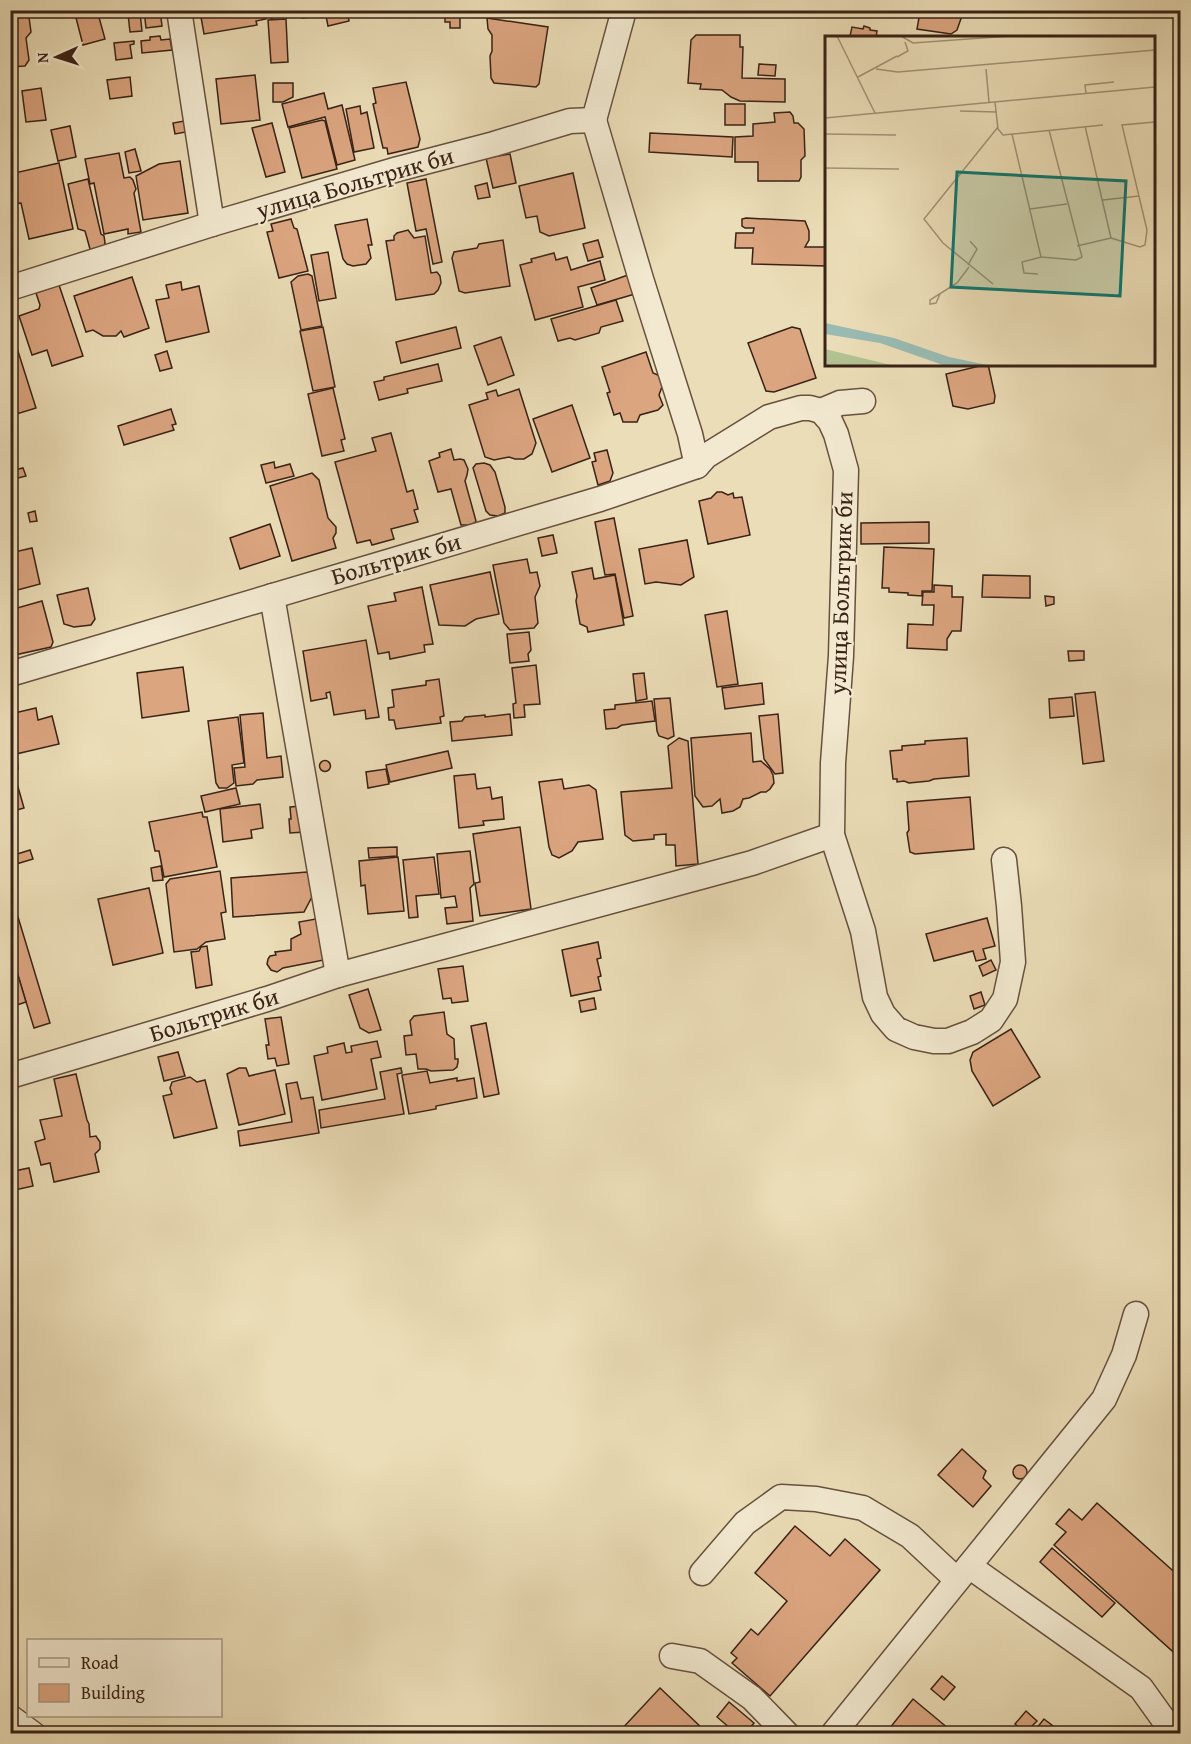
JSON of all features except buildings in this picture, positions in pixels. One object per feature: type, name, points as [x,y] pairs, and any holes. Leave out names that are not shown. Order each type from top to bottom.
[{"type":"street","points":[[179,10],[212,224]]},
{"type":"street","points":[[624,10],[594,120],[690,434],[697,466]]},
{"type":"street","name":"улица Больтрик би","points":[[10,288],[212,224],[570,121],[594,120]]},
{"type":"street","points":[[821,411],[840,403],[863,401]]},
{"type":"street","name":"Больтрик би","points":[[10,674],[600,499],[697,466],[706,456],[769,417],[801,408],[821,411]]},
{"type":"street","name":"улица Больтрик би","points":[[821,411],[830,421],[836,434],[846,470],[841,656],[833,763],[832,835],[863,931],[874,996],[883,1014],[896,1029],[914,1037],[948,1041],[972,1032],[991,1020],[1005,999],[1013,962],[1010,906],[1004,860]]},
{"type":"street","points":[[272,596],[338,975]]},
{"type":"street","name":"Больтрик би","points":[[10,1076],[338,975],[752,863],[832,835]]},
{"type":"street","points":[[833,1734],[1104,1399],[1124,1355],[1137,1314]]},
{"type":"street","points":[[702,1573],[745,1523],[781,1497],[816,1499],[863,1508],[910,1536],[1141,1688],[1174,1734]]},
{"type":"street","points":[[672,1656],[700,1661],[752,1698],[787,1734]]},
{"type":"street","points":[[10,1717],[33,1734]]}]
